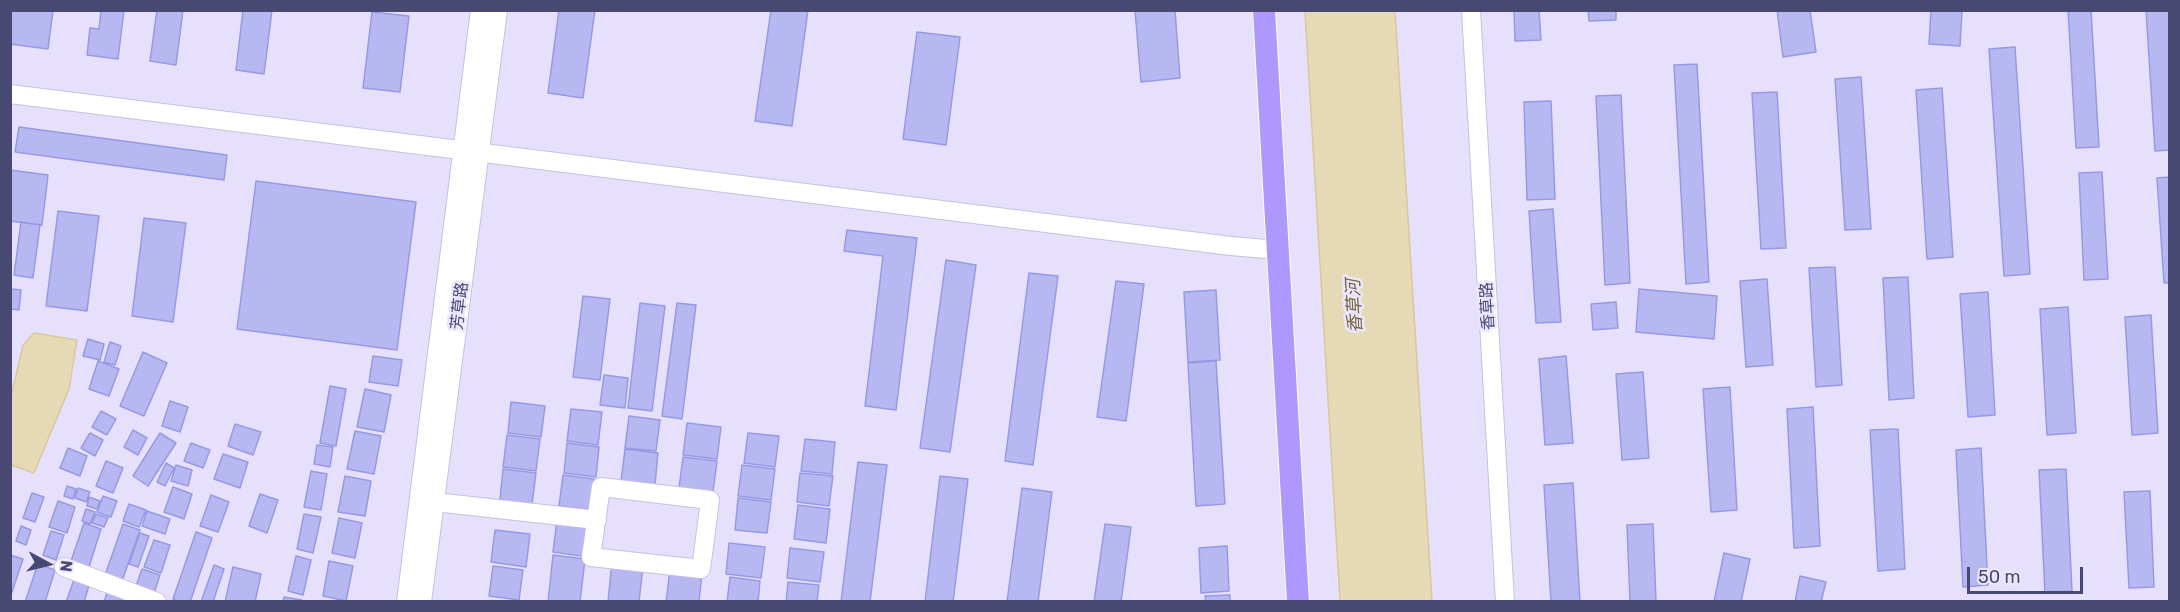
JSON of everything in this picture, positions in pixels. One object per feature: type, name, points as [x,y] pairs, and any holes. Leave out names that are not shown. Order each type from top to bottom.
[{"type":"main road","points":[[1264,10],[1298,602]]},
{"type":"street","name":"芳草路","points":[[422,602],[435,502],[471,152],[480,10]]},
{"type":"street","name":"芳草路","points":[[406,602],[471,152],[498,10]]},
{"type":"street","name":"香草路","points":[[1471,10],[1505,602]]},
{"type":"street","points":[[10,94],[1278,250]]},
{"type":"street","points":[[601,487],[710,500],[701,569],[591,557],[597,520],[601,487]]},
{"type":"street","points":[[435,502],[597,520]]},
{"type":"street","points":[[64,567],[156,602]]},
{"type":"water","name":"香草河","points":[[1305,11],[1395,11],[1432,601],[1340,601]]},
{"type":"water","points":[[34,333],[77,340],[69,389],[34,473],[11,465],[10,401],[23,345]]},
{"type":"building","points":[[10,10],[53,10],[48,49],[10,44]]},
{"type":"building","points":[[101,10],[124,10],[118,59],[87,55],[90,28],[99,29]]},
{"type":"building","points":[[157,10],[183,10],[176,65],[150,61]]},
{"type":"building","points":[[243,10],[272,10],[264,74],[236,70]]},
{"type":"building","points":[[559,10],[595,10],[583,98],[548,93]]},
{"type":"building","points":[[771,10],[808,10],[792,126],[755,121]]},
{"type":"building","points":[[1135,10],[1175,10],[1180,78],[1141,82]]},
{"type":"building","points":[[1514,10],[1539,10],[1541,40],[1515,41]]},
{"type":"building","points":[[1588,10],[1616,10],[1616,20],[1589,21]]},
{"type":"building","points":[[1777,10],[1810,10],[1816,52],[1783,57]]},
{"type":"building","points":[[1931,10],[1962,10],[1960,46],[1929,44]]},
{"type":"building","points":[[2068,10],[2091,10],[2099,147],[2076,148]]},
{"type":"building","points":[[2146,10],[2170,10],[2170,150],[2155,151]]},
{"type":"building","points":[[372,12],[409,16],[400,92],[363,88]]},
{"type":"building","points":[[917,32],[960,37],[946,145],[903,139]]},
{"type":"building","points":[[2015,47],[2030,274],[2004,276],[1989,49]]},
{"type":"building","points":[[1697,64],[1709,282],[1686,284],[1674,65]]},
{"type":"building","points":[[1861,77],[1871,229],[1845,230],[1835,79]]},
{"type":"building","points":[[1942,88],[1953,257],[1927,259],[1916,90]]},
{"type":"building","points":[[1777,92],[1786,248],[1761,249],[1752,93]]},
{"type":"building","points":[[1621,95],[1630,283],[1605,285],[1596,96]]},
{"type":"building","points":[[1551,101],[1555,199],[1527,200],[1524,102]]},
{"type":"building","points":[[19,127],[227,155],[224,180],[15,152]]},
{"type":"building","points":[[10,170],[48,175],[42,225],[10,221]]},
{"type":"building","points":[[2102,172],[2108,279],[2084,280],[2079,173]]},
{"type":"building","points":[[2170,177],[2170,283],[2164,283],[2157,178]]},
{"type":"building","points":[[256,181],[416,202],[397,350],[237,329]]},
{"type":"building","points":[[1553,209],[1561,322],[1536,323],[1529,211]]},
{"type":"building","points":[[58,211],[99,216],[87,311],[46,306]]},
{"type":"building","points":[[144,218],[186,223],[173,322],[132,316]]},
{"type":"building","points":[[21,222],[40,225],[33,278],[14,275]]},
{"type":"building","points":[[847,230],[917,238],[896,410],[865,406],[883,256],[844,251]]},
{"type":"building","points":[[946,260],[976,265],[950,452],[920,448]]},
{"type":"building","points":[[1835,267],[1842,385],[1816,387],[1809,268]]},
{"type":"building","points":[[1029,273],[1058,276],[1033,465],[1005,461]]},
{"type":"building","points":[[1908,277],[1914,398],[1889,400],[1883,278]]},
{"type":"building","points":[[1767,279],[1773,365],[1746,367],[1740,281]]},
{"type":"building","points":[[1116,281],[1144,284],[1126,421],[1097,417]]},
{"type":"building","points":[[11,289],[21,290],[19,310],[10,309]]},
{"type":"building","points":[[1639,289],[1717,296],[1714,339],[1636,332]]},
{"type":"building","points":[[1216,290],[1220,360],[1188,362],[1184,292]]},
{"type":"building","points":[[1988,292],[1995,415],[1968,417],[1960,294]]},
{"type":"building","points":[[583,296],[610,299],[600,380],[573,377]]},
{"type":"building","points":[[1616,302],[1618,328],[1593,330],[1591,304]]},
{"type":"building","points":[[640,303],[665,306],[652,411],[628,408]]},
{"type":"building","points":[[677,303],[696,305],[682,419],[662,416]]},
{"type":"building","points":[[2068,307],[2076,433],[2047,435],[2040,309]]},
{"type":"building","points":[[2151,315],[2158,433],[2132,435],[2125,317]]},
{"type":"building","points":[[88,339],[104,344],[100,360],[83,356]]},
{"type":"building","points":[[110,342],[121,346],[115,365],[104,362]]},
{"type":"building","points":[[143,352],[167,363],[144,416],[120,406]]},
{"type":"building","points":[[373,356],[402,360],[398,386],[369,382]]},
{"type":"building","points":[[1566,356],[1573,443],[1545,445],[1539,359]]},
{"type":"building","points":[[98,361],[119,369],[109,396],[89,389]]},
{"type":"building","points":[[1216,361],[1225,504],[1196,506],[1188,363]]},
{"type":"building","points":[[1643,372],[1649,458],[1622,460],[1616,374]]},
{"type":"building","points":[[604,375],[628,378],[625,408],[600,405]]},
{"type":"building","points":[[330,386],[346,389],[336,446],[320,443]]},
{"type":"building","points":[[1730,387],[1737,510],[1711,512],[1703,389]]},
{"type":"building","points":[[365,389],[391,395],[384,432],[357,427]]},
{"type":"building","points":[[170,401],[188,407],[180,432],[162,426]]},
{"type":"building","points":[[511,402],[545,406],[541,437],[508,433]]},
{"type":"building","points":[[1813,407],[1820,546],[1794,548],[1787,409]]},
{"type":"building","points":[[571,409],[602,412],[598,445],[567,441]]},
{"type":"building","points":[[101,411],[116,419],[107,435],[92,427]]},
{"type":"building","points":[[629,416],[660,420],[656,451],[625,448]]},
{"type":"building","points":[[687,423],[721,427],[717,459],[683,455]]},
{"type":"building","points":[[235,424],[261,432],[253,455],[228,446]]},
{"type":"building","points":[[1898,429],[1905,569],[1878,571],[1870,430]]},
{"type":"building","points":[[133,430],[147,438],[138,455],[124,447]]},
{"type":"building","points":[[355,431],[381,436],[374,474],[347,469]]},
{"type":"building","points":[[90,433],[103,440],[95,456],[81,448]]},
{"type":"building","points":[[160,433],[176,443],[148,486],[133,476]]},
{"type":"building","points":[[748,433],[779,436],[775,467],[744,463]]},
{"type":"building","points":[[507,435],[540,439],[536,471],[503,467]]},
{"type":"building","points":[[805,439],[835,442],[832,474],[801,471]]},
{"type":"building","points":[[191,443],[210,450],[203,468],[184,461]]},
{"type":"building","points":[[567,443],[599,447],[596,477],[564,473]]},
{"type":"building","points":[[317,445],[333,447],[330,467],[314,464]]},
{"type":"building","points":[[68,448],[87,456],[80,476],[60,468]]},
{"type":"building","points":[[1981,448],[1988,585],[1963,587],[1956,450]]},
{"type":"building","points":[[625,449],[658,453],[655,485],[621,481]]},
{"type":"building","points":[[223,454],[248,462],[240,488],[214,479]]},
{"type":"building","points":[[683,457],[717,461],[713,492],[679,488]]},
{"type":"building","points":[[106,461],[123,468],[113,493],[96,486]]},
{"type":"building","points":[[858,462],[887,465],[870,602],[841,602]]},
{"type":"building","points":[[166,463],[174,468],[165,486],[157,482]]},
{"type":"building","points":[[176,465],[192,470],[188,486],[171,481]]},
{"type":"building","points":[[742,465],[775,469],[771,500],[738,496]]},
{"type":"building","points":[[503,469],[536,473],[532,504],[500,500]]},
{"type":"building","points":[[2066,469],[2072,591],[2045,593],[2039,470]]},
{"type":"building","points":[[311,471],[327,474],[321,510],[304,507]]},
{"type":"building","points":[[800,473],[833,476],[829,506],[797,502]]},
{"type":"building","points":[[563,475],[594,479],[591,510],[559,506]]},
{"type":"building","points":[[345,476],[371,481],[365,516],[338,512]]},
{"type":"building","points":[[940,476],[968,479],[953,602],[925,602]]},
{"type":"building","points":[[1573,483],[1580,602],[1551,602],[1544,485]]},
{"type":"building","points":[[67,486],[76,489],[73,499],[64,496]]},
{"type":"building","points":[[173,487],[192,494],[184,519],[164,512]]},
{"type":"building","points":[[78,488],[90,492],[86,502],[75,498]]},
{"type":"building","points":[[1022,488],[1052,492],[1038,602],[1007,602]]},
{"type":"building","points":[[2150,491],[2154,587],[2129,588],[2124,492]]},
{"type":"building","points":[[32,493],[44,497],[35,522],[23,518]]},
{"type":"building","points":[[260,494],[278,500],[267,533],[249,526]]},
{"type":"building","points":[[211,495],[229,502],[218,532],[200,526]]},
{"type":"building","points":[[103,496],[117,501],[111,517],[97,512]]},
{"type":"building","points":[[89,497],[100,501],[97,509],[87,506]]},
{"type":"building","points":[[738,498],[771,502],[767,533],[735,530]]},
{"type":"building","points":[[58,501],[75,507],[67,533],[49,527]]},
{"type":"building","points":[[129,504],[146,510],[139,527],[123,521]]},
{"type":"building","points":[[798,505],[830,509],[826,543],[794,539]]},
{"type":"building","points":[[86,509],[95,512],[90,524],[82,521]]},
{"type":"building","points":[[147,511],[170,519],[165,534],[142,526]]},
{"type":"building","points":[[96,514],[108,518],[104,527],[92,523]]},
{"type":"building","points":[[304,514],[321,517],[313,553],[297,549]]},
{"type":"building","points":[[339,518],[362,523],[355,558],[332,553]]},
{"type":"building","points":[[557,520],[591,524],[588,557],[553,552]]},
{"type":"building","points":[[84,523],[101,529],[88,570],[70,564]]},
{"type":"building","points":[[123,524],[140,530],[122,581],[105,575]]},
{"type":"building","points":[[1105,524],[1131,527],[1121,602],[1094,602]]},
{"type":"building","points":[[1653,524],[1656,602],[1630,602],[1627,525]]},
{"type":"building","points":[[21,526],[31,530],[26,545],[16,541]]},
{"type":"building","points":[[495,530],[530,534],[526,567],[491,562]]},
{"type":"building","points":[[51,531],[64,535],[56,560],[43,555]]},
{"type":"building","points":[[196,532],[212,538],[190,602],[181,602],[173,599]]},
{"type":"building","points":[[140,533],[149,536],[138,567],[129,564]]},
{"type":"building","points":[[154,540],[170,545],[161,573],[144,567]]},
{"type":"building","points":[[729,543],[765,547],[761,578],[726,574]]},
{"type":"building","points":[[1227,546],[1229,591],[1201,593],[1199,548]]},
{"type":"building","points":[[790,548],[824,552],[820,582],[787,578]]},
{"type":"building","points":[[1724,553],[1750,559],[1741,602],[1714,602]]},
{"type":"building","points":[[10,555],[23,559],[10,598]]},
{"type":"building","points":[[553,555],[585,559],[580,602],[548,602]]},
{"type":"building","points":[[296,556],[311,560],[303,595],[288,591]]},
{"type":"building","points":[[329,561],[353,566],[346,601],[323,596]]},
{"type":"building","points":[[612,562],[643,566],[639,602],[608,602]]},
{"type":"building","points":[[38,564],[55,570],[45,602],[25,602]]},
{"type":"building","points":[[214,565],[224,569],[213,602],[201,602]]},
{"type":"building","points":[[493,566],[523,570],[519,600],[489,596]]},
{"type":"building","points":[[233,567],[261,574],[255,602],[225,602]]},
{"type":"building","points":[[142,569],[160,575],[154,593],[136,586]]},
{"type":"building","points":[[670,570],[702,573],[699,602],[666,602]]},
{"type":"building","points":[[1800,576],[1826,582],[1821,602],[1795,602]]},
{"type":"building","points":[[75,577],[90,582],[84,602],[66,602]]},
{"type":"building","points":[[730,577],[760,581],[758,602],[727,602]]},
{"type":"building","points":[[788,582],[819,585],[817,602],[786,602]]},
{"type":"building","points":[[108,590],[125,595],[123,602],[104,602]]},
{"type":"building","points":[[1230,595],[1230,602],[1206,602],[1205,596]]},
{"type":"building","points":[[284,597],[302,600],[302,602],[283,602]]}]
